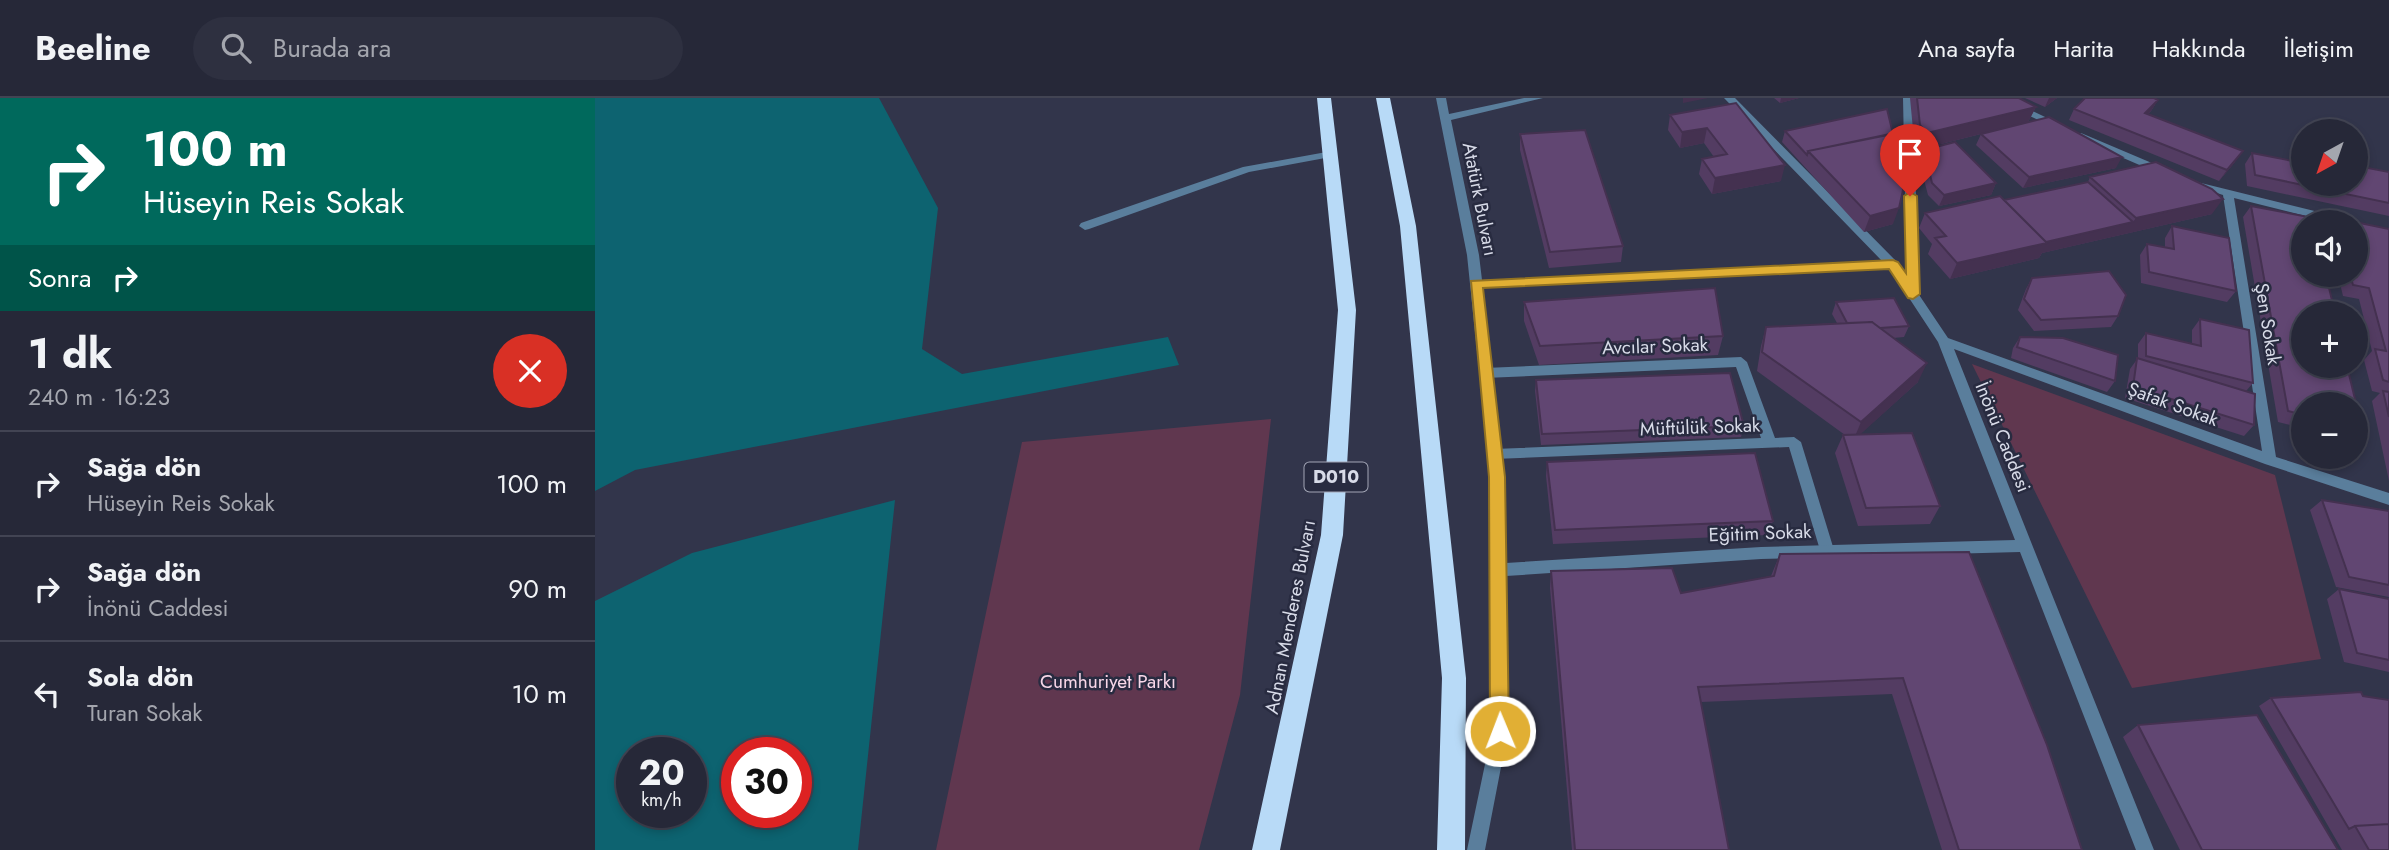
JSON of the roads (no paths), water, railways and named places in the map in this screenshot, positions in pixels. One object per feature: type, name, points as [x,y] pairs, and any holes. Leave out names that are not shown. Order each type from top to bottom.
[{"type":"highway","name":"Adnan Menderes Bulvarı","points":[[1266,850],[1332,535],[1347,310],[1324,98]]},
{"type":"highway","points":[[1383,98],[1408,226],[1454,678],[1451,850]]},
{"type":"street","name":"Atatürk Bulvarı","points":[[1441,98],[1476,284],[1494,454],[1500,731],[1476,850]]},
{"type":"street","points":[[1446,118],[1538,98]]},
{"type":"street","name":"İnönü Caddesi","points":[[1729,98],[1893,265],[1944,341],[2145,850]]},
{"type":"street","points":[[1907,98],[1913,294]]},
{"type":"street","points":[[1997,98],[2179,178],[2228,195],[2292,210]]},
{"type":"street","points":[[1085,226],[1247,169],[1332,154]]},
{"type":"street","name":"Şen Sokak","points":[[2228,195],[2270,460]]},
{"type":"street","points":[[1476,284],[1893,265]]},
{"type":"street","name":"Şafak Sokak","points":[[1944,341],[2270,460],[2389,499]]},
{"type":"street","name":"Avcılar Sokak","points":[[1485,373],[1741,362],[1770,443]]},
{"type":"street","name":"Müftülük Sokak","points":[[1494,454],[1794,442],[1827,550]]},
{"type":"street","name":"Eğitim Sokak","points":[[1498,570],[1691,555],[2025,546]]},
{"type":"park label","name":"Cumhuriyet Parkı","points":[[1108,681]]}]
